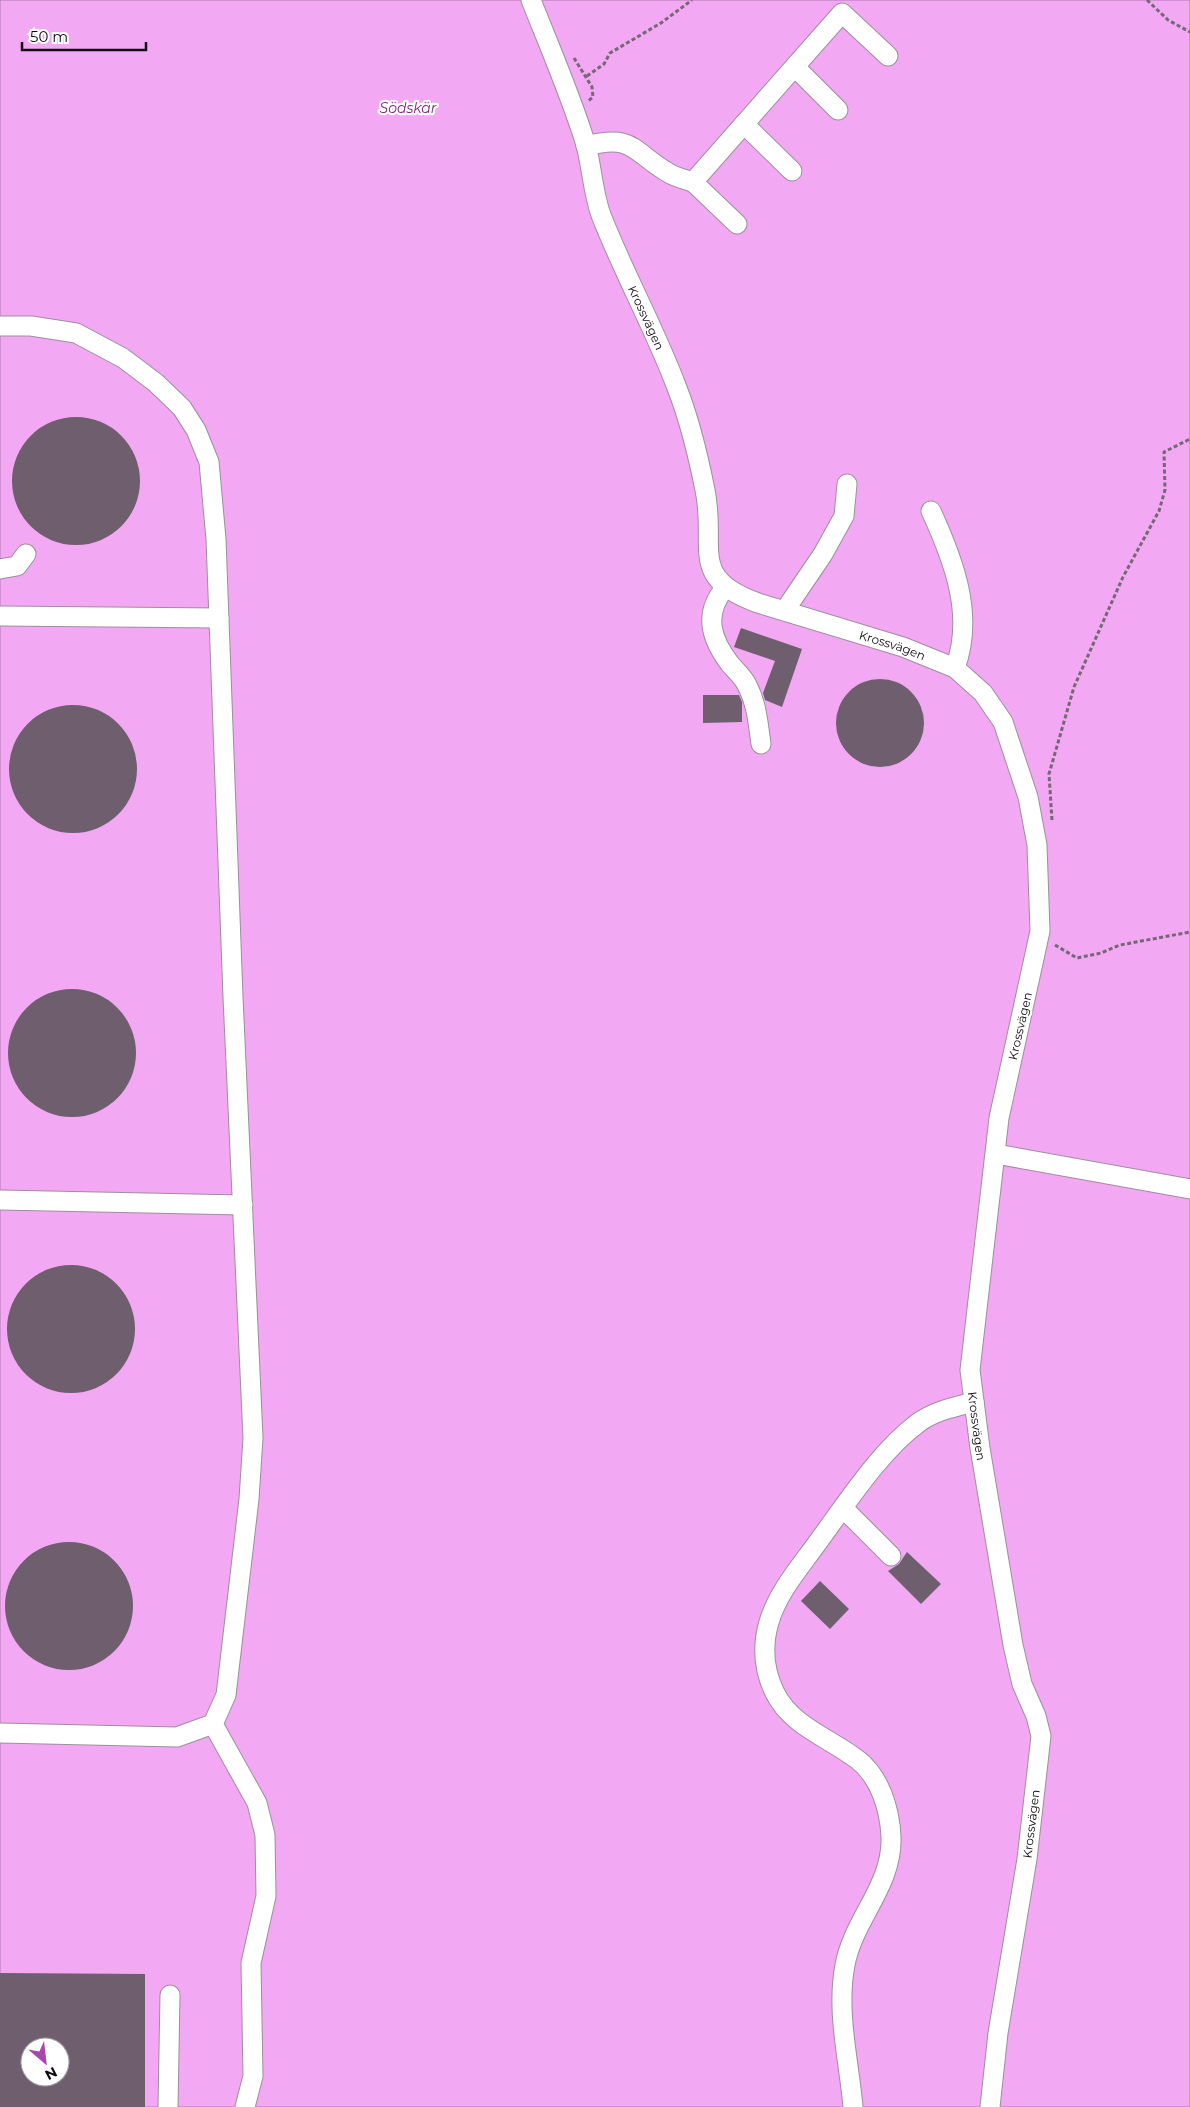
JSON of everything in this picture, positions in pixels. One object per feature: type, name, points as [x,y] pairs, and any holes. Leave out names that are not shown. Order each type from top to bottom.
[{"type":"street","name":"Krossvägen","points":[[532,0],[586,146],[600,212],[628,282],[677,386],[689,419],[708,502],[711,567],[720,583],[735,595],[903,647],[956,668],[978,688],[1003,722],[1016,756],[1028,798],[1037,845],[1040,931],[999,1118],[970,1370],[1013,1644],[1022,1684],[1036,1716],[1041,1736],[1027,1859],[998,2033],[990,2107]]},
{"type":"street","points":[[693,182],[842,13],[888,56]]},
{"type":"street","points":[[794,67],[838,110]]},
{"type":"street","points":[[744,124],[792,171]]},
{"type":"street","points":[[586,146],[610,141],[637,148],[667,173],[693,182],[737,224]]},
{"type":"street","points":[[0,326],[32,326],[76,333],[123,358],[156,383],[182,408],[196,430],[209,462],[216,538],[252,1447],[249,1499],[226,1695],[213,1724],[177,1737],[0,1733]]},
{"type":"street","points":[[785,610],[822,554],[844,516],[847,484]]},
{"type":"street","points":[[931,511],[958,578],[962,612],[961,654],[956,668]]},
{"type":"street","points":[[0,569],[17,566],[26,554]]},
{"type":"street","points":[[725,588],[713,604],[712,630],[720,650],[746,682],[756,704],[761,744]]},
{"type":"street","points":[[0,616],[219,618]]},
{"type":"street","points":[[996,1154],[1190,1189]]},
{"type":"street","points":[[0,1200],[243,1205]]},
{"type":"street","points":[[853,2107],[843,2009],[845,1965],[860,1924],[887,1873],[892,1838],[887,1808],[876,1781],[859,1761],[810,1730],[786,1710],[775,1693],[764,1651],[769,1622],[782,1592],[843,1508],[896,1442],[919,1422],[944,1409],[974,1402]]},
{"type":"street","points":[[843,1508],[891,1556]]},
{"type":"street","points":[[213,1724],[257,1803],[266,1835],[266,1896],[251,1963],[253,2076],[245,2107]]},
{"type":"street","points":[[168,2107],[170,1995]]},
{"type":"path","points":[[587,76],[604,64],[610,53],[661,23],[692,0]]},
{"type":"path","points":[[1148,0],[1168,20],[1190,32]]},
{"type":"path","points":[[1052,825],[1049,774],[1074,687],[1123,577],[1159,511],[1165,490],[1164,452],[1190,439]]},
{"type":"path","points":[[1040,931],[1056,947],[1077,958],[1102,954],[1120,945],[1190,932]]},
{"type":"water","name":"Södskär","points":[[0,0],[1190,0],[1190,2107],[0,2107]]},
{"type":"building","points":[[76,417],[100,422],[121,436],[135,457],[140,481],[135,505],[121,526],[100,540],[76,545],[52,540],[31,526],[17,505],[12,481],[17,457],[31,436],[52,422]]},
{"type":"building","points":[[741,628],[802,649],[782,707],[765,700],[763,693],[775,661],[734,647]]},
{"type":"building","points":[[871,679],[889,679],[905,686],[917,698],[924,714],[924,732],[917,748],[905,760],[889,767],[871,767],[855,760],[843,748],[836,732],[836,714],[843,698],[855,686]]},
{"type":"building","points":[[703,695],[739,695],[742,702],[742,722],[703,723]]},
{"type":"building","points":[[73,705],[97,710],[118,724],[132,745],[137,769],[132,793],[118,814],[97,828],[73,833],[49,828],[28,814],[14,793],[9,769],[14,745],[28,724],[49,710]]},
{"type":"building","points":[[72,989],[96,994],[117,1008],[131,1029],[136,1053],[131,1077],[117,1098],[96,1112],[72,1117],[48,1112],[27,1098],[13,1077],[8,1053],[13,1029],[27,1008],[48,994]]},
{"type":"building","points":[[71,1265],[95,1270],[116,1284],[130,1305],[135,1329],[130,1353],[116,1374],[95,1388],[71,1393],[47,1388],[26,1374],[12,1353],[7,1329],[12,1305],[26,1284],[47,1270]]},
{"type":"building","points":[[69,1542],[82,1543],[94,1547],[114,1561],[128,1581],[132,1593],[132,1619],[128,1631],[114,1651],[94,1665],[82,1669],[69,1670],[56,1669],[44,1665],[24,1651],[10,1631],[6,1619],[5,1606],[6,1593],[10,1581],[24,1561],[44,1547],[56,1543]]},
{"type":"building","points":[[907,1552],[941,1584],[921,1604],[888,1571],[899,1564]]},
{"type":"building","points":[[820,1581],[849,1609],[830,1629],[801,1601]]},
{"type":"building","points":[[0,1973],[145,1974],[145,2107],[0,2107]]}]
